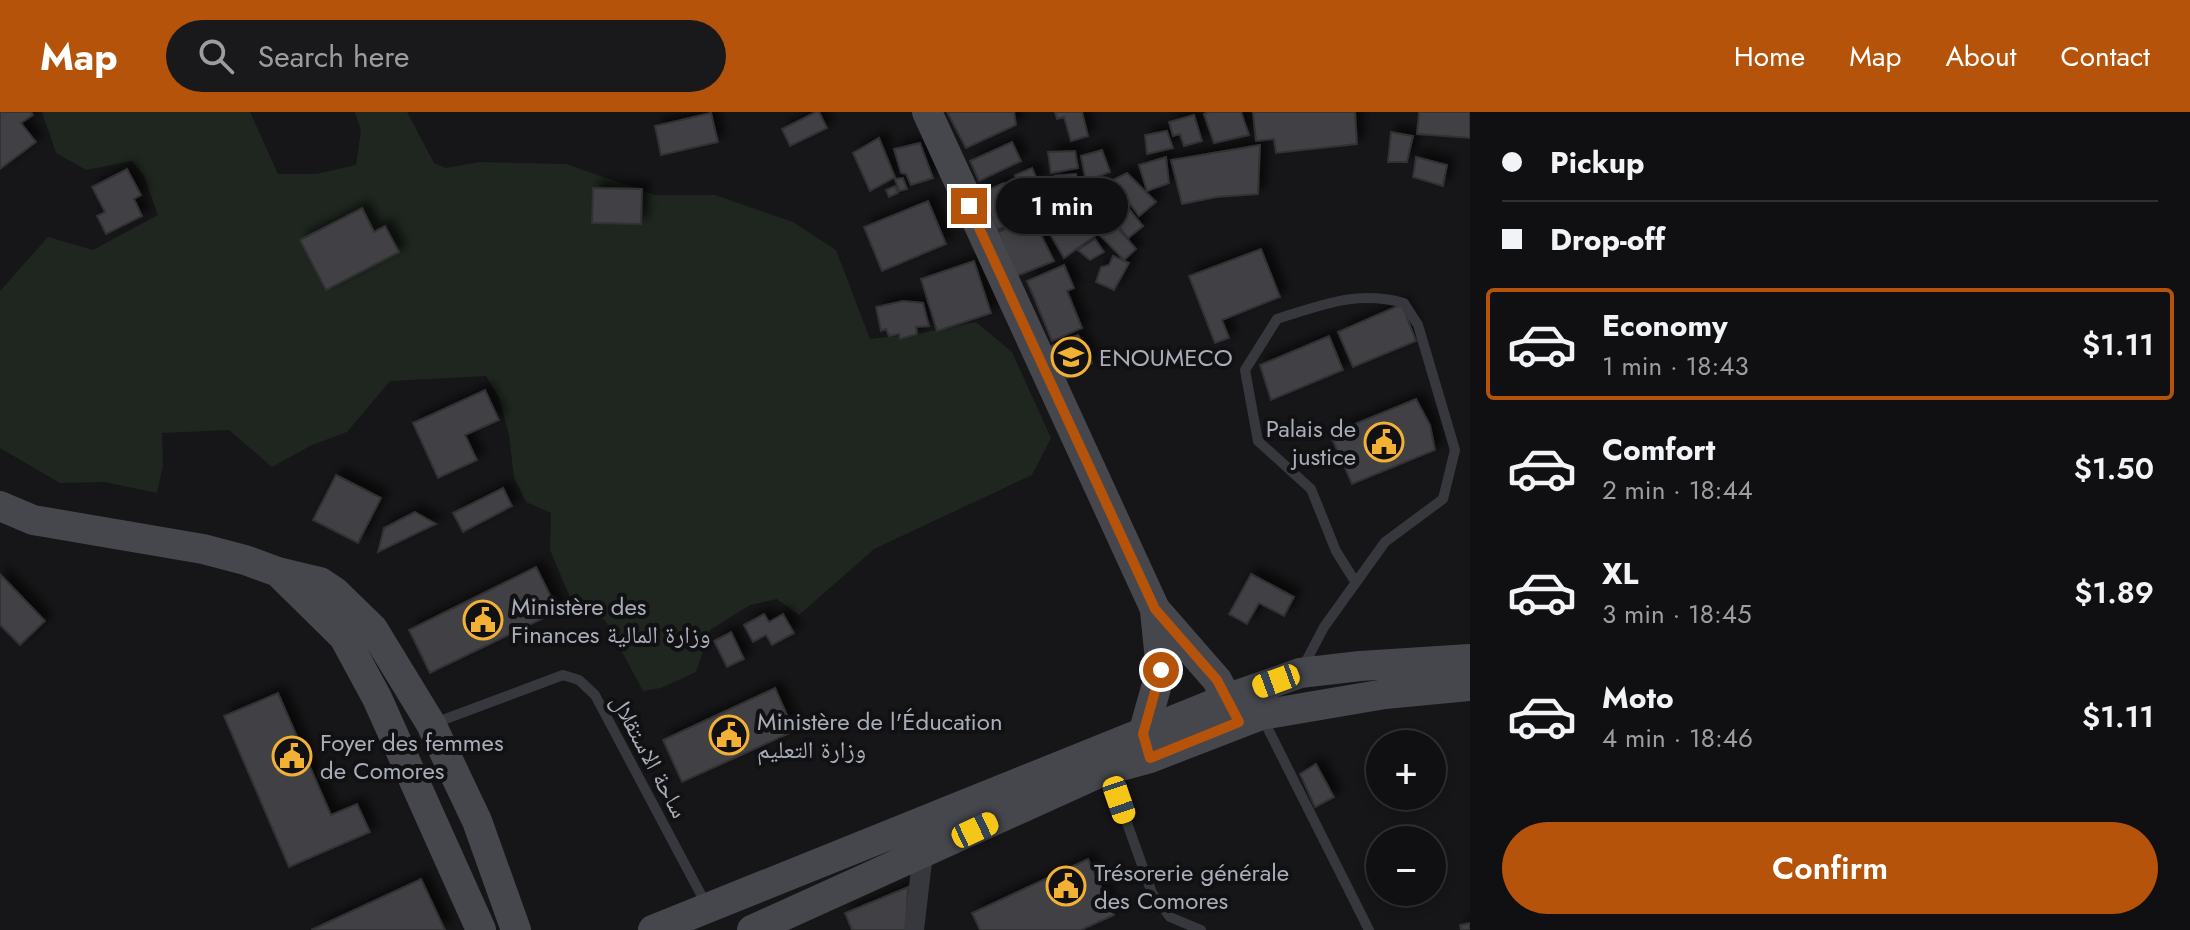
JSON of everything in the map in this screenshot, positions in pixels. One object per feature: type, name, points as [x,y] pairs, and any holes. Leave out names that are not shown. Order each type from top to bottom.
[{"type":"main road","points":[[927,112],[1155,609],[1243,712]]},
{"type":"main road","points":[[0,506],[33,520],[203,549],[245,560],[320,582],[353,608],[373,629],[431,724],[477,821],[516,930]]},
{"type":"main road","points":[[278,572],[344,637],[377,698],[481,930]]},
{"type":"main road","points":[[653,930],[919,839],[1103,771],[1147,746],[1161,670],[1155,609]]},
{"type":"main road","points":[[1243,712],[1300,673],[1470,659]]},
{"type":"main road","points":[[752,930],[919,839],[1147,746],[1243,712],[1470,686]]},
{"type":"main road","points":[[441,842],[456,909],[455,930]]},
{"type":"street","points":[[914,930],[919,839]]},
{"type":"lane","points":[[1300,673],[1324,627],[1356,583],[1385,542],[1443,499],[1455,450],[1418,325],[1404,303],[1390,299],[1347,298],[1277,319],[1245,370],[1258,441],[1311,489],[1336,551],[1356,583]]},
{"type":"lane","name":"ساحة الاستقلال","points":[[431,724],[563,675],[579,680],[595,695],[709,910]]},
{"type":"lane","points":[[1243,712],[1369,930]]},
{"type":"lane","points":[[1103,771],[1111,778],[1152,893],[1170,917],[1201,930]]},
{"type":"shaded area","points":[[42,112],[250,112],[278,174],[316,174],[356,165],[361,130],[355,112],[407,112],[434,163],[446,168],[480,162],[566,164],[655,195],[715,195],[793,222],[836,250],[870,339],[976,322],[1012,352],[1051,438],[1032,475],[874,549],[799,615],[777,599],[750,605],[710,630],[696,672],[661,688],[643,691],[605,620],[575,609],[550,550],[551,513],[526,502],[514,478],[509,435],[499,398],[486,376],[390,381],[347,432],[312,445],[272,467],[229,430],[162,433],[163,466],[157,493],[104,482],[60,483],[0,448],[0,291],[48,237],[93,250],[158,215],[144,176],[132,161],[86,170],[56,153]]},
{"type":"building","points":[[0,112],[31,112],[33,115],[21,123],[36,142],[0,169]]},
{"type":"building","points":[[819,112],[827,128],[790,146],[782,129]]},
{"type":"building","points":[[947,112],[1014,112],[1016,125],[966,148]]},
{"type":"building","points":[[1055,112],[1082,112],[1088,136],[1071,141],[1064,117],[1057,119]]},
{"type":"building","points":[[1241,112],[1249,135],[1214,143],[1204,114]]},
{"type":"building","points":[[1253,112],[1355,112],[1357,144],[1276,153],[1274,139],[1256,141]]},
{"type":"building","points":[[1419,112],[1470,112],[1470,138],[1417,134]]},
{"type":"building","points":[[711,113],[718,142],[661,155],[655,126]]},
{"type":"building","points":[[1194,115],[1202,141],[1184,146],[1180,134],[1173,136],[1169,122]]},
{"type":"building","points":[[1167,131],[1173,148],[1147,154],[1145,135]]},
{"type":"building","points":[[1391,132],[1413,136],[1407,162],[1388,162]]},
{"type":"building","points":[[879,138],[895,177],[870,191],[853,153]]},
{"type":"building","points":[[1012,142],[1021,161],[979,181],[970,161]]},
{"type":"building","points":[[920,143],[933,178],[911,185],[906,174],[901,173],[894,149]]},
{"type":"building","points":[[1260,145],[1258,194],[1182,204],[1171,160]]},
{"type":"building","points":[[1102,150],[1110,172],[1086,181],[1081,156]]},
{"type":"building","points":[[1075,151],[1078,168],[1051,173],[1048,152]]},
{"type":"building","points":[[1166,157],[1169,183],[1147,191],[1139,165]]},
{"type":"building","points":[[1416,157],[1447,165],[1443,186],[1413,177]]},
{"type":"building","points":[[1032,168],[1038,182],[1020,189],[1015,175]]},
{"type":"building","points":[[127,169],[141,195],[134,199],[142,216],[106,234],[97,216],[105,212],[92,187]]},
{"type":"building","points":[[1127,173],[1156,202],[1139,216],[1119,189],[1112,192],[1107,183]]},
{"type":"building","points":[[1076,174],[1078,193],[1057,195],[1055,176]]},
{"type":"building","points":[[903,178],[907,189],[899,191],[895,179]]},
{"type":"building","points":[[1004,183],[1022,219],[997,230],[981,193]]},
{"type":"building","points":[[895,186],[898,193],[889,197],[886,190]]},
{"type":"building","points":[[593,188],[642,189],[641,224],[592,223]]},
{"type":"building","points":[[1047,189],[1058,212],[1037,222],[1033,214],[1025,218],[1017,204]]},
{"type":"building","points":[[1099,189],[1102,209],[1085,212],[1081,192]]},
{"type":"building","points":[[928,201],[946,244],[882,271],[864,227]]},
{"type":"building","points":[[1075,204],[1096,235],[1064,258],[1045,225]]},
{"type":"building","points":[[362,208],[374,232],[385,226],[399,252],[326,290],[300,240]]},
{"type":"building","points":[[1129,209],[1143,226],[1128,238],[1114,220]]},
{"type":"building","points":[[1033,219],[1054,261],[1017,276],[998,232]]},
{"type":"building","points":[[1112,221],[1136,249],[1124,260],[1099,234]]},
{"type":"building","points":[[1095,239],[1104,252],[1090,260],[1078,250]]},
{"type":"building","points":[[1261,249],[1280,297],[1222,320],[1229,338],[1215,343],[1189,276]]},
{"type":"building","points":[[1113,256],[1129,263],[1114,290],[1096,282],[1101,267],[1109,265]]},
{"type":"building","points":[[974,261],[991,313],[937,331],[921,279]]},
{"type":"building","points":[[1064,265],[1074,288],[1067,291],[1082,328],[1052,341],[1027,281]]},
{"type":"building","points":[[903,301],[923,303],[929,326],[916,327],[917,334],[900,339],[899,334],[889,336],[886,329],[881,331],[876,307]]},
{"type":"building","points":[[1402,304],[1416,341],[1353,367],[1338,332]]},
{"type":"building","points":[[1078,335],[1092,363],[1067,378],[1049,347]]},
{"type":"building","points":[[1329,336],[1343,370],[1271,400],[1260,365]]},
{"type":"building","points":[[485,390],[499,420],[465,435],[477,460],[438,478],[413,423]]},
{"type":"building","name":"Palais de justice","points":[[1416,399],[1430,425],[1435,450],[1352,484],[1330,434]]},
{"type":"building","points":[[336,475],[381,498],[358,543],[313,520]]},
{"type":"building","points":[[503,488],[512,506],[463,532],[453,513]]},
{"type":"building","points":[[415,512],[436,524],[378,552],[384,528]]},
{"type":"building","name":"Ministère des Finances وزارة المالية","points":[[536,567],[558,611],[430,673],[409,630]]},
{"type":"building","points":[[0,574],[45,621],[20,645],[0,625]]},
{"type":"building","points":[[1251,574],[1294,597],[1284,616],[1259,603],[1247,624],[1229,614]]},
{"type":"building","points":[[764,614],[769,622],[783,614],[794,633],[772,645],[766,635],[753,642],[744,625]]},
{"type":"building","points":[[731,632],[744,659],[727,667],[714,641]]},
{"type":"building","name":"Ministère de l'Éducation وزارة التعليم","points":[[775,688],[794,731],[682,782],[663,740]]},
{"type":"building","points":[[278,693],[331,815],[357,804],[370,832],[289,867],[224,716]]},
{"type":"building","points":[[1316,764],[1334,797],[1315,807],[1300,774]]},
{"type":"building","name":"Trésorerie générale des Comores","points":[[1088,859],[1114,915],[1081,930],[980,930],[972,913]]},
{"type":"building","points":[[421,879],[445,930],[311,930]]},
{"type":"building","points":[[908,887],[906,930],[852,930],[845,913]]},
{"type":"building","points":[[1470,923],[1470,930],[1461,930],[1460,925]]},
{"type":"place","name":"ENOUMECO","points":[[1071,357]]},
{"type":"place","name":"Palais de justice","points":[[1384,442]]},
{"type":"place","name":"Ministère des Finances وزارة المالية","points":[[483,620]]},
{"type":"place","name":"Ministère de l'Éducation وزارة التعليم","points":[[729,735]]},
{"type":"place","name":"Foyer des femmes de Comores","points":[[292,756]]},
{"type":"place","name":"Trésorerie générale des Comores","points":[[1066,886]]},
{"type":"route","points":[[969,206],[1155,609],[1217,680],[1239,722],[1150,758],[1143,734],[1161,670]]}]
